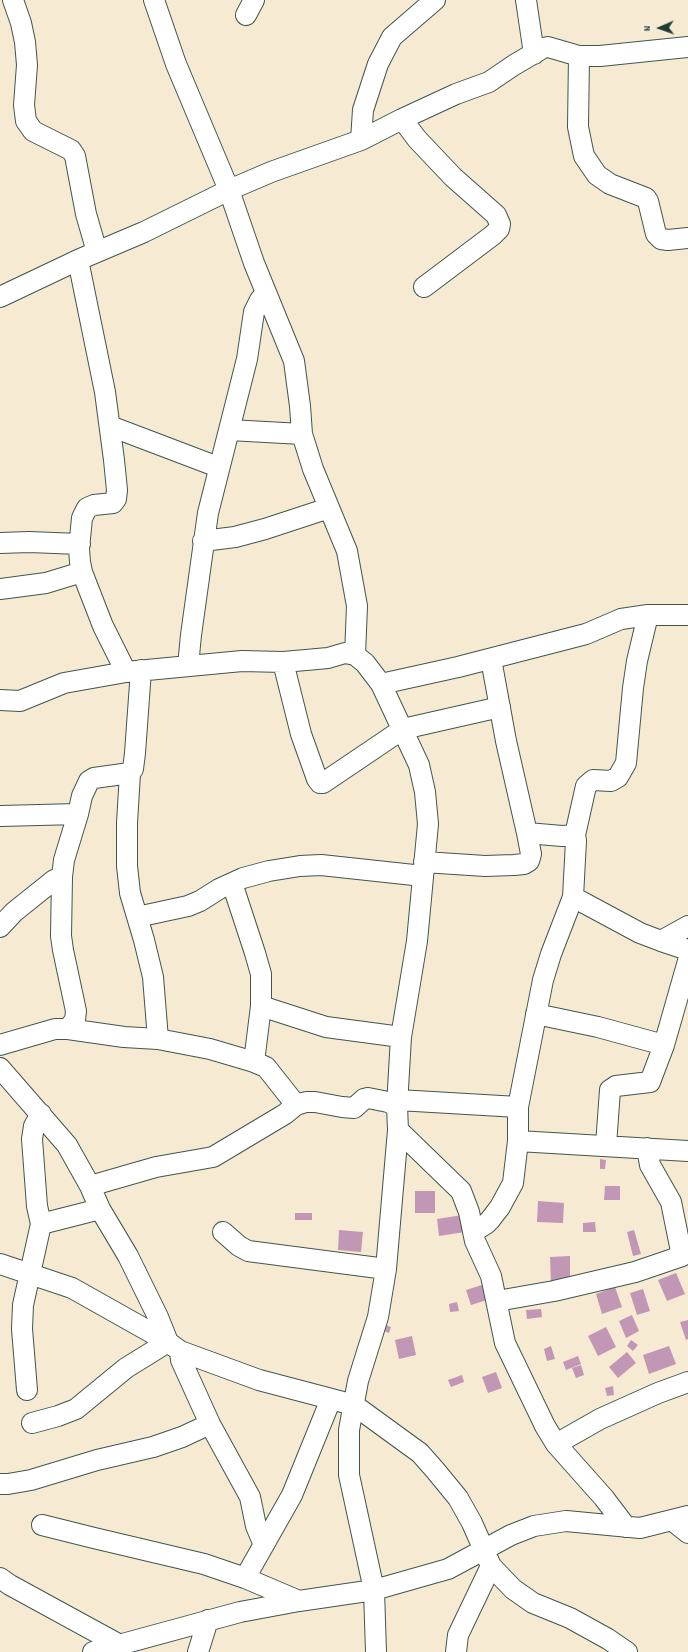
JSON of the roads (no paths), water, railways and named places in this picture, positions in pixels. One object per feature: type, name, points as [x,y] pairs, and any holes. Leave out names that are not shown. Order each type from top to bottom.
[{"type":"street","points":[[13,0],[25,42],[27,65],[24,105],[26,121],[33,131],[71,150],[74,156],[86,214],[97,252]]},
{"type":"street","points":[[154,0],[176,64],[229,190],[254,263],[294,362],[302,434],[313,469],[347,551],[357,606],[355,655]]},
{"type":"street","points":[[361,140],[363,110],[378,64],[392,37],[435,0]]},
{"type":"street","points":[[526,0],[534,54]]},
{"type":"street","points":[[0,297],[78,260],[144,232],[229,190],[270,172],[361,140],[456,94],[489,82],[543,48],[548,47],[579,56],[620,55],[688,47]]},
{"type":"street","points":[[579,56],[578,127],[584,156],[597,174],[610,184],[646,198],[656,234],[661,240],[688,238]]},
{"type":"street","points":[[402,119],[417,139],[453,177],[496,215],[500,224],[499,229],[493,235],[424,287]]},
{"type":"street","points":[[78,260],[105,392],[117,490],[116,498],[113,503],[94,505],[87,508],[82,518],[80,562],[82,572],[103,626],[134,671],[135,753],[133,769],[130,773],[127,823],[127,866],[130,893],[150,959],[158,1039]]},
{"type":"street","points":[[188,666],[203,541],[208,513],[218,467],[230,430],[247,358],[254,312],[260,300],[266,293]]},
{"type":"street","points":[[110,426],[218,467]]},
{"type":"street","points":[[230,430],[302,434]]},
{"type":"street","points":[[203,541],[235,537],[265,530],[329,508]]},
{"type":"street","points":[[0,543],[29,542],[80,544]]},
{"type":"street","points":[[0,589],[46,583],[82,572]]},
{"type":"street","points":[[381,684],[491,659],[586,634],[621,619],[648,615],[688,615]]},
{"type":"street","points":[[473,1232],[490,1220],[500,1207],[513,1183],[518,1141],[518,1107],[543,980],[551,954],[573,898],[576,853],[575,835],[586,786],[593,780],[611,781],[618,777],[626,763],[637,661],[648,615]]},
{"type":"street","points":[[0,700],[20,701],[64,683],[134,671],[242,661],[283,662],[328,658],[345,653],[355,655],[365,663],[381,684],[419,765],[425,792],[428,824],[417,941],[401,1037],[397,1103],[398,1130],[386,1269],[378,1317],[358,1381],[349,1430],[349,1475],[374,1590],[376,1652]]},
{"type":"street","points":[[137,917],[188,906],[243,878],[269,871],[300,866],[321,865],[424,869],[524,864],[529,861],[531,854],[519,804],[491,659]]},
{"type":"street","points":[[283,662],[301,734],[317,779],[320,783],[323,783],[403,729],[500,707]]},
{"type":"street","points":[[68,1029],[75,1020],[76,1011],[61,936],[62,877],[64,860],[82,796],[89,782],[94,778],[130,773]]},
{"type":"street","points":[[0,816],[78,814]]},
{"type":"street","points":[[527,833],[562,836],[575,835]]},
{"type":"street","points":[[0,927],[14,912],[54,880],[62,877]]},
{"type":"street","points":[[232,883],[261,974],[262,1006],[254,1062]]},
{"type":"street","points":[[573,898],[640,932],[688,950]]},
{"type":"street","points":[[661,941],[688,926]]},
{"type":"street","points":[[606,1145],[610,1090],[616,1086],[650,1082],[664,1045],[688,961]]},
{"type":"street","points":[[262,1006],[326,1027],[401,1037]]},
{"type":"street","points":[[536,1014],[598,1027],[664,1045]]},
{"type":"street","points":[[0,1045],[54,1029],[68,1029],[124,1037],[158,1039],[210,1050],[254,1062],[266,1067],[296,1104]]},
{"type":"street","points":[[0,1068],[67,1145],[90,1186],[100,1209],[128,1256],[181,1360],[210,1424],[250,1497],[256,1526],[264,1545]]},
{"type":"street","points":[[90,1186],[156,1167],[213,1157],[285,1114],[296,1104],[306,1102],[354,1108],[364,1099],[368,1098],[397,1103],[518,1107]]},
{"type":"street","points":[[27,1390],[22,1328],[24,1305],[41,1224],[37,1206],[32,1139],[34,1126],[41,1114]]},
{"type":"street","points":[[398,1130],[461,1191],[469,1212],[473,1232],[480,1253],[491,1276],[505,1343],[545,1426],[556,1444],[604,1498],[626,1527]]},
{"type":"street","points":[[518,1141],[688,1151]]},
{"type":"street","points":[[497,1301],[554,1291],[635,1272],[685,1263],[671,1202],[650,1165],[647,1148]]},
{"type":"street","points":[[41,1224],[100,1209]]},
{"type":"street","points":[[223,1232],[238,1246],[248,1251],[386,1269]]},
{"type":"street","points":[[0,1264],[72,1288],[174,1347],[259,1380],[354,1405],[420,1453],[435,1470],[458,1498],[488,1558],[513,1589],[533,1603],[570,1618],[608,1639],[627,1652]]},
{"type":"street","points":[[32,1423],[58,1416],[76,1409],[126,1368],[174,1347]]},
{"type":"street","points":[[556,1444],[600,1419],[658,1393],[688,1382]]},
{"type":"street","points":[[245,1578],[292,1495],[331,1399]]},
{"type":"street","points":[[0,1484],[31,1480],[97,1460],[152,1447],[182,1437],[210,1424]]},
{"type":"street","points":[[456,1652],[458,1635],[488,1558],[510,1535],[534,1526],[566,1521],[640,1528],[680,1518],[688,1534]]},
{"type":"street","points":[[42,1525],[204,1564],[245,1578],[299,1601]]},
{"type":"street","points":[[93,1652],[208,1620],[299,1601],[374,1590],[488,1558]]},
{"type":"street","points":[[0,1578],[10,1585],[118,1644]]},
{"type":"street","points":[[198,1652],[208,1620]]}]
